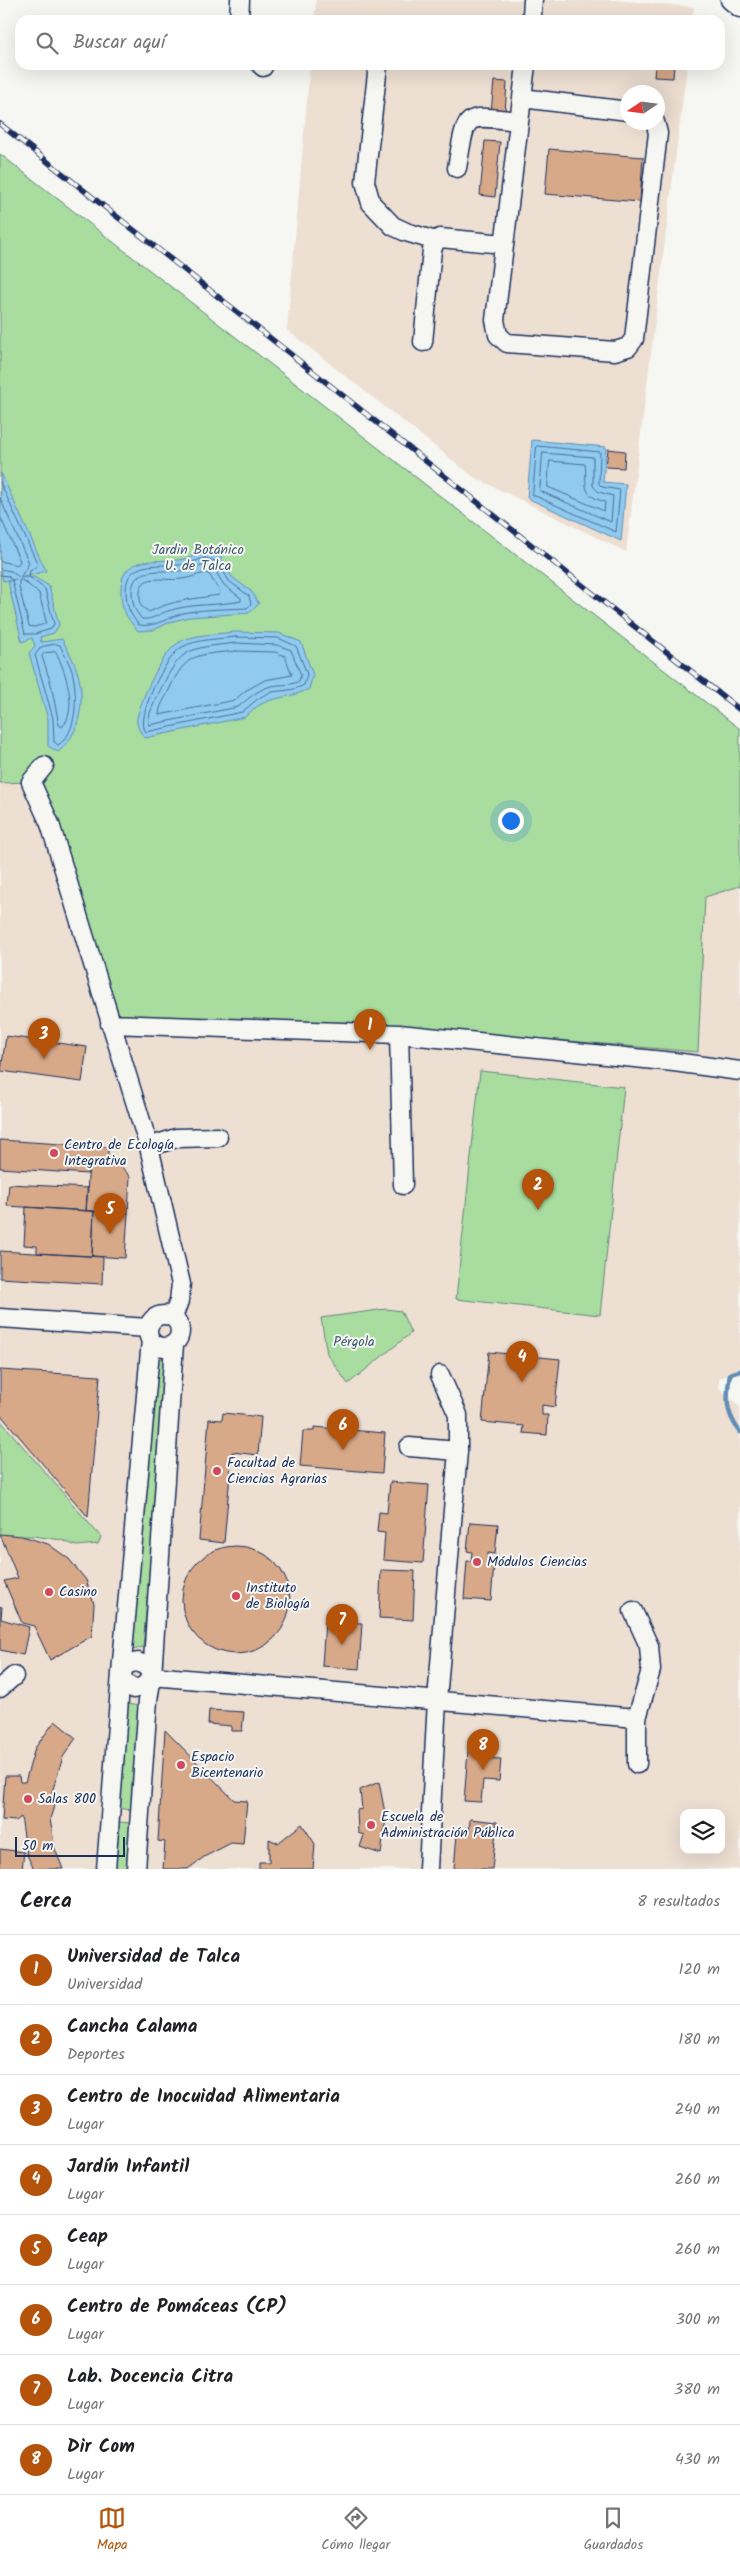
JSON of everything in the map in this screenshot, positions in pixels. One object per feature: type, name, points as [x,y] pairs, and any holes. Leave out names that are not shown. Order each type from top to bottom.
[{"type":"street","points":[[239,15],[240,0]]},
{"type":"street","points":[[730,0],[740,8]]},
{"type":"street","points":[[377,70],[365,182],[370,203],[393,226],[436,241]]},
{"type":"street","points":[[525,70],[495,325],[502,339],[512,344],[606,350],[622,350],[628,347],[636,334],[657,130]]},
{"type":"street","points":[[522,98],[620,110]]},
{"type":"street","points":[[457,168],[464,129],[468,121],[476,116],[519,121]]},
{"type":"street","points":[[423,342],[432,250],[436,241],[440,238],[504,244]]},
{"type":"street","points":[[44,766],[31,782],[50,824],[149,1147],[181,1284],[179,1301],[173,1316]]},
{"type":"street","points":[[110,1024],[399,1034],[674,1062],[740,1071]]},
{"type":"street","points":[[399,1034],[403,1185]]},
{"type":"street","points":[[149,1147],[176,1138],[218,1137]]},
{"type":"street","points":[[0,1318],[150,1334],[162,1347],[174,1344],[178,1340],[180,1327],[173,1316],[167,1314],[155,1318],[150,1334],[106,1869]]},
{"type":"street","points":[[136,1869],[148,1700],[152,1676],[174,1344]]},
{"type":"street","points":[[428,1869],[437,1700],[458,1451],[458,1415],[440,1375]]},
{"type":"street","points":[[409,1447],[458,1451]]},
{"type":"street","points":[[633,1611],[649,1646],[651,1670],[637,1718],[637,1764]]},
{"type":"street","points":[[121,1673],[128,1664],[138,1662],[147,1667],[152,1676]]},
{"type":"street","points":[[0,1673],[14,1676],[0,1688]]},
{"type":"street","points":[[152,1676],[637,1718]]},
{"type":"shaded area","points":[[316,0],[615,0],[694,7],[693,15],[314,15]]},
{"type":"shaded area","points":[[310,70],[686,70],[626,552],[474,477],[287,330]]},
{"type":"shaded area","points":[[0,154],[740,729],[740,1371],[719,1378],[719,1388],[740,1407],[740,1869],[0,1869]]},
{"type":"green space","name":"Jardin Botánico U. de Talca","points":[[0,154],[740,729],[740,886],[705,897],[698,1052],[403,1027],[113,1021],[50,801],[34,788],[31,782],[0,783]]},
{"type":"green space","points":[[480,1071],[624,1087],[600,1315],[456,1299]]},
{"type":"green space","name":"Pérgola","points":[[386,1309],[401,1311],[411,1333],[348,1384],[327,1354],[321,1318]]},
{"type":"green space","points":[[165,1358],[167,1362],[143,1647],[133,1650],[156,1360]]},
{"type":"green space","points":[[0,1420],[101,1537],[98,1544],[76,1546],[62,1540],[33,1536],[0,1537]]},
{"type":"green space","points":[[126,1704],[141,1706],[132,1810],[117,1808]]},
{"type":"green space","points":[[118,1822],[132,1823],[128,1869],[114,1869]]},
{"type":"water","points":[[532,440],[606,447],[603,482],[626,484],[621,541],[527,498]]},
{"type":"water","points":[[1,473],[46,571],[20,578],[34,577],[49,586],[59,625],[54,633],[40,637],[41,642],[62,639],[74,663],[80,681],[80,715],[72,736],[58,752],[48,746],[48,719],[29,653],[35,646],[32,638],[22,642],[8,582],[16,579],[3,581],[0,567]]},
{"type":"water","points":[[205,553],[221,557],[232,577],[252,592],[259,604],[249,613],[189,617],[170,622],[154,630],[138,631],[127,617],[122,602],[121,589],[127,570],[141,562],[178,560]]},
{"type":"water","points":[[235,632],[279,633],[301,642],[313,675],[309,689],[261,704],[245,717],[145,738],[137,724],[137,718],[153,677],[165,656],[172,648],[184,640],[206,635]]},
{"type":"building","points":[[655,70],[674,70],[673,78],[654,77]]},
{"type":"building","points":[[494,81],[507,82],[505,114],[491,113]]},
{"type":"building","points":[[485,141],[500,142],[495,197],[480,195]]},
{"type":"building","points":[[549,149],[643,157],[640,202],[545,194]]},
{"type":"building","points":[[608,449],[625,451],[624,468],[606,467]]},
{"type":"building","points":[[6,1036],[87,1047],[82,1082],[1,1071]]},
{"type":"building","name":"Centro de Ecología Integrativa","points":[[0,1140],[108,1147],[108,1161],[89,1160],[88,1174],[0,1168]]},
{"type":"building","points":[[89,1160],[116,1161],[130,1176],[128,1213],[86,1211]]},
{"type":"building","points":[[9,1184],[88,1188],[86,1211],[7,1206]]},
{"type":"building","points":[[26,1207],[94,1211],[92,1256],[37,1253],[37,1246],[24,1245]]},
{"type":"building","points":[[94,1211],[128,1213],[125,1258],[92,1256]]},
{"type":"building","points":[[0,1251],[103,1257],[102,1284],[0,1278]]},
{"type":"building","points":[[489,1352],[560,1359],[555,1407],[542,1405],[542,1415],[548,1415],[547,1435],[523,1433],[524,1426],[482,1422]]},
{"type":"building","points":[[0,1370],[100,1376],[88,1517],[0,1414]]},
{"type":"building","name":"Facultad de Ciencias Agrarias","points":[[223,1413],[261,1417],[258,1455],[232,1452],[224,1543],[199,1540],[209,1419],[222,1420]]},
{"type":"building","points":[[314,1427],[385,1433],[382,1473],[300,1466],[303,1431],[314,1431]]},
{"type":"building","points":[[390,1482],[429,1485],[423,1563],[383,1560],[385,1533],[377,1532],[379,1512],[387,1513]]},
{"type":"building","name":"Módulos Ciencias","points":[[470,1522],[498,1524],[495,1554],[488,1553],[487,1563],[494,1563],[491,1601],[464,1599],[467,1561],[471,1561],[472,1552],[467,1551]]},
{"type":"building","name":"Casino","points":[[0,1534],[22,1536],[48,1544],[69,1559],[86,1580],[94,1604],[92,1636],[50,1660],[34,1626],[22,1623],[4,1581],[18,1578]]},
{"type":"building","name":"Instituto de Biología","points":[[236,1546],[246,1547],[266,1555],[274,1562],[281,1570],[289,1590],[289,1610],[281,1630],[274,1638],[266,1645],[246,1653],[236,1654],[226,1653],[206,1645],[198,1638],[191,1630],[183,1610],[182,1600],[183,1590],[191,1570],[198,1562],[206,1555],[226,1547]]},
{"type":"building","points":[[381,1570],[415,1571],[413,1620],[379,1618]]},
{"type":"building","points":[[0,1606],[2,1607],[1,1619],[29,1627],[23,1655],[0,1650]]},
{"type":"building","points":[[325,1621],[362,1623],[359,1669],[322,1666]]},
{"type":"building","points":[[209,1710],[244,1712],[242,1731],[231,1731],[231,1726],[208,1724]]},
{"type":"building","name":"Salas 800","points":[[55,1721],[76,1738],[63,1757],[52,1792],[54,1806],[50,1819],[55,1849],[63,1869],[34,1869],[27,1855],[21,1817],[16,1821],[2,1820],[5,1776],[19,1776],[20,1782],[25,1782],[35,1748]]},
{"type":"building","name":"Espacio Bicentenario","points":[[165,1730],[234,1800],[247,1801],[243,1844],[231,1843],[204,1857],[188,1869],[163,1869],[165,1842],[158,1841]]},
{"type":"building","points":[[469,1738],[485,1739],[484,1758],[501,1759],[499,1781],[483,1780],[481,1802],[464,1801]]},
{"type":"building","name":"Escuela de Administración Pública","points":[[379,1782],[386,1818],[381,1854],[360,1847],[364,1835],[358,1833],[357,1810],[362,1809],[360,1790]]},
{"type":"building","points":[[470,1819],[497,1822],[492,1869],[454,1869],[457,1834],[469,1835]]},
{"type":"building","points":[[302,1824],[315,1844],[313,1869],[259,1869],[259,1862],[269,1862],[269,1839],[278,1843]]},
{"type":"building","points":[[0,1849],[24,1852],[22,1869],[0,1869]]},
{"type":"waterway","points":[[740,1371],[730,1374],[727,1398],[729,1411],[740,1432]]},
{"type":"railway","points":[[0,124],[740,710]]},
{"type":"place","name":"Universidad de Talca","points":[[370,1050]]},
{"type":"place","name":"Centro de Inocuidad Alimentaria","points":[[44,1059]]},
{"type":"place","name":"Centro de Ecología Integrativa","points":[[54,1153]]},
{"type":"place","name":"Cancha Calama","points":[[538,1210]]},
{"type":"place","name":"Ceap","points":[[110,1234]]},
{"type":"place","name":"Jardín Infantil","points":[[522,1382]]},
{"type":"place","name":"Centro de Pomáceas (CP)","points":[[343,1450]]},
{"type":"place","name":"Facultad de Ciencias Agrarias","points":[[217,1471]]},
{"type":"place","name":"Módulos Ciencias","points":[[477,1562]]},
{"type":"place","name":"Casino","points":[[49,1592]]},
{"type":"place","name":"Instituto de Biología","points":[[236,1596]]},
{"type":"place","name":"Lab. Docencia Citra","points":[[342,1645]]},
{"type":"place","name":"Espacio Bicentenario","points":[[181,1765]]},
{"type":"place","name":"Dir Com","points":[[483,1770]]},
{"type":"place","name":"Salas 800","points":[[28,1799]]},
{"type":"place","name":"Escuela de Administración Pública","points":[[371,1825]]}]
